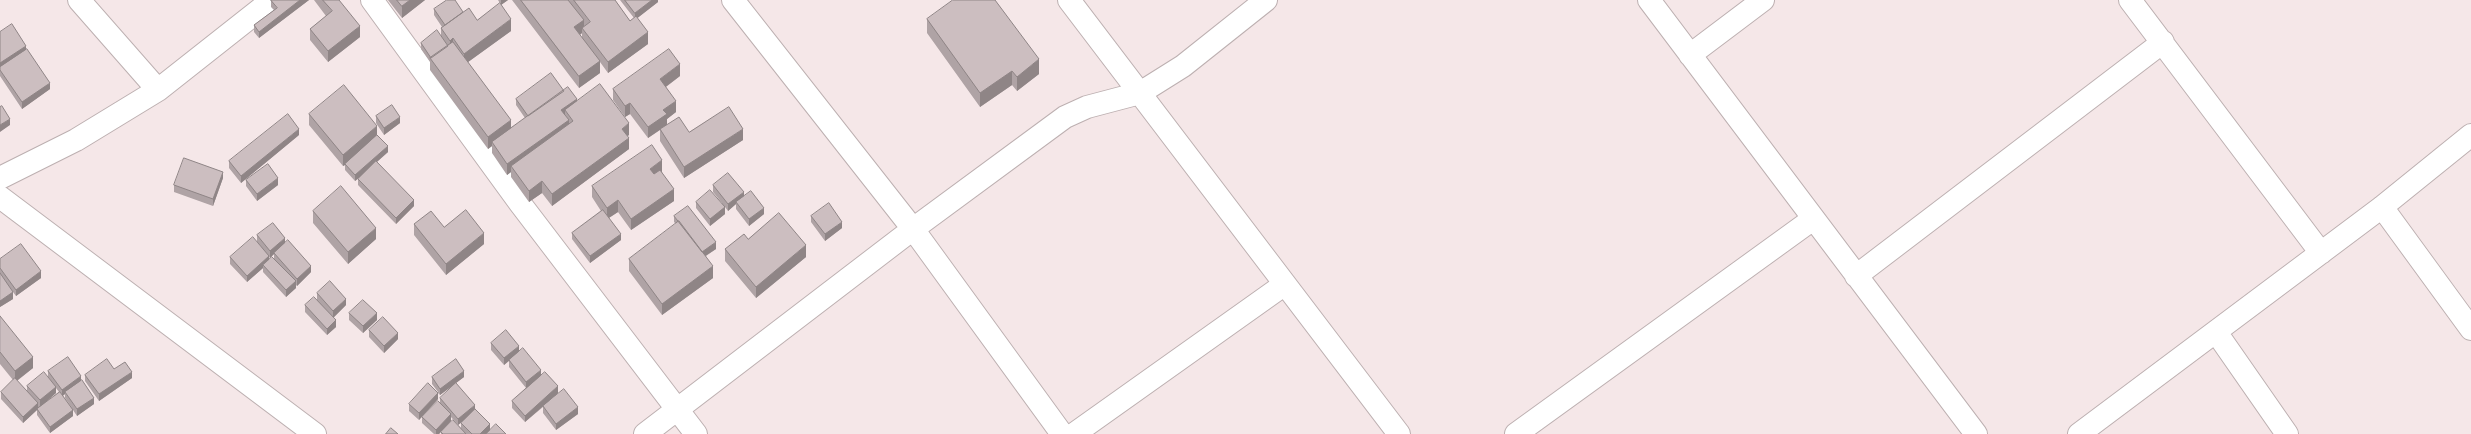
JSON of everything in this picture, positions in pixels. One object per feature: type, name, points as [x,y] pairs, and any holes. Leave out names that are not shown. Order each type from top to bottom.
[{"type":"street","points":[[79,0],[158,90]]},
{"type":"street","points":[[0,178],[76,140],[158,90],[272,0]]},
{"type":"street","points":[[372,0],[524,208],[696,434]]},
{"type":"street","points":[[733,0],[913,229],[1062,434]]},
{"type":"street","points":[[1069,0],[1399,434]]},
{"type":"street","points":[[645,434],[913,229],[1065,117],[1087,107],[1140,94],[1183,66],[1266,0]]},
{"type":"street","points":[[1650,0],[1813,219],[1976,434]]},
{"type":"street","points":[[1690,55],[1764,0]]},
{"type":"street","points":[[2130,0],[2321,253]]},
{"type":"street","points":[[1856,276],[2163,42]]},
{"type":"street","points":[[2079,434],[2382,207],[2471,135]]},
{"type":"street","points":[[0,197],[315,434]]},
{"type":"street","points":[[2382,207],[2471,329]]},
{"type":"street","points":[[1516,434],[1813,219]]},
{"type":"street","points":[[1074,434],[1285,284]]},
{"type":"street","points":[[2216,332],[2287,434]]},
{"type":"building","points":[[271,0],[300,0],[259,32],[254,25],[277,8]]},
{"type":"building","points":[[323,0],[339,0],[360,26],[328,51],[310,29],[332,11]]},
{"type":"building","points":[[397,0],[410,0],[402,6]]},
{"type":"building","points":[[447,0],[455,0],[463,12],[445,25],[434,9]]},
{"type":"building","points":[[521,0],[568,0],[584,20],[574,27],[600,61],[579,76]]},
{"type":"building","points":[[574,0],[615,0],[630,21],[636,16],[648,32],[608,62],[582,28],[590,22]]},
{"type":"building","points":[[625,0],[652,0],[635,13]]},
{"type":"building","points":[[953,0],[995,0],[1039,59],[1017,77],[1012,71],[980,93],[927,19]]},
{"type":"building","points":[[500,3],[511,19],[464,54],[453,38],[450,41],[441,28],[469,8],[477,20]]},
{"type":"building","points":[[12,24],[26,46],[0,63],[0,32]]},
{"type":"building","points":[[437,30],[448,46],[431,58],[421,43]]},
{"type":"building","points":[[453,42],[511,120],[488,137],[430,58]]},
{"type":"building","points":[[27,49],[50,83],[22,102],[0,70],[0,67]]},
{"type":"building","points":[[669,49],[680,64],[660,79],[676,101],[663,110],[667,114],[648,127],[630,103],[625,106],[613,89]]},
{"type":"building","points":[[551,73],[564,91],[528,116],[516,99]]},
{"type":"building","points":[[600,84],[629,123],[622,129],[629,138],[552,194],[542,181],[529,191],[511,166],[573,121],[565,110]]},
{"type":"building","points":[[344,85],[377,126],[343,155],[309,114]]},
{"type":"building","points":[[568,87],[577,99],[561,110],[569,120],[507,164],[492,142]]},
{"type":"building","points":[[392,105],[400,117],[384,128],[376,116]]},
{"type":"building","points":[[2,106],[10,119],[0,125],[0,107]]},
{"type":"building","points":[[729,107],[743,129],[684,167],[660,129],[679,117],[689,132]]},
{"type":"building","points":[[288,114],[299,129],[241,176],[229,161]]},
{"type":"building","points":[[377,135],[388,146],[355,175],[345,164]]},
{"type":"building","points":[[652,145],[662,160],[650,169],[654,174],[660,170],[674,189],[631,219],[618,200],[607,208],[592,186]]},
{"type":"building","points":[[184,158],[223,172],[213,199],[174,185]]},
{"type":"building","points":[[376,161],[414,200],[396,218],[358,179]]},
{"type":"building","points":[[268,164],[278,178],[257,194],[246,180]]},
{"type":"building","points":[[728,173],[744,192],[728,204],[713,185]]},
{"type":"building","points":[[341,186],[376,228],[348,252],[313,211]]},
{"type":"building","points":[[710,190],[725,207],[710,219],[696,202]]},
{"type":"building","points":[[751,191],[764,208],[749,219],[736,202]]},
{"type":"building","points":[[829,203],[842,222],[825,234],[811,216]]},
{"type":"building","points":[[688,206],[716,242],[702,252],[674,216]]},
{"type":"building","points":[[466,210],[484,233],[446,264],[414,224],[431,211],[444,227]]},
{"type":"building","points":[[603,210],[621,234],[590,256],[572,233]]},
{"type":"building","points":[[779,213],[806,245],[756,287],[725,249],[744,234],[748,239]]},
{"type":"building","points":[[679,221],[713,266],[662,304],[629,259]]},
{"type":"building","points":[[273,223],[285,238],[270,251],[257,235]]},
{"type":"building","points":[[253,237],[269,256],[247,276],[230,257]]},
{"type":"building","points":[[288,240],[311,266],[297,279],[274,253]]},
{"type":"building","points":[[21,244],[41,271],[16,290],[0,268],[0,259]]},
{"type":"building","points":[[272,257],[296,281],[286,290],[263,265]]},
{"type":"building","points":[[0,273],[13,292],[0,301]]},
{"type":"building","points":[[330,281],[346,299],[333,311],[317,293]]},
{"type":"building","points":[[314,297],[336,320],[327,329],[305,305]]},
{"type":"building","points":[[363,300],[377,313],[363,326],[349,313]]},
{"type":"building","points":[[0,316],[33,357],[15,371],[0,352]]},
{"type":"building","points":[[383,317],[398,333],[384,346],[369,330]]},
{"type":"building","points":[[506,330],[519,346],[504,358],[491,343]]},
{"type":"building","points":[[523,348],[541,370],[526,382],[509,360]]},
{"type":"building","points":[[68,357],[81,376],[62,390],[48,371]]},
{"type":"building","points":[[107,359],[114,369],[125,362],[132,372],[99,394],[85,375]]},
{"type":"building","points":[[456,359],[464,371],[440,389],[432,377]]},
{"type":"building","points":[[44,372],[56,387],[40,400],[27,386]]},
{"type":"building","points":[[545,372],[558,386],[525,416],[512,401]]},
{"type":"building","points":[[15,378],[38,403],[23,417],[1,392]]},
{"type":"building","points":[[82,380],[94,398],[77,409],[65,392]]},
{"type":"building","points":[[428,383],[438,393],[419,413],[409,404]]},
{"type":"building","points":[[456,383],[475,405],[458,419],[440,398]]},
{"type":"building","points":[[564,389],[578,407],[556,424],[543,406]]},
{"type":"building","points":[[60,392],[73,410],[50,427],[37,409]]},
{"type":"building","points":[[438,401],[451,414],[436,430],[422,417]]},
{"type":"building","points":[[475,409],[490,424],[480,434],[472,434],[461,423]]},
{"type":"building","points":[[453,420],[466,434],[443,434],[441,432]]},
{"type":"building","points":[[496,424],[506,434],[486,434]]},
{"type":"building","points":[[391,428],[398,434],[386,434]]}]
